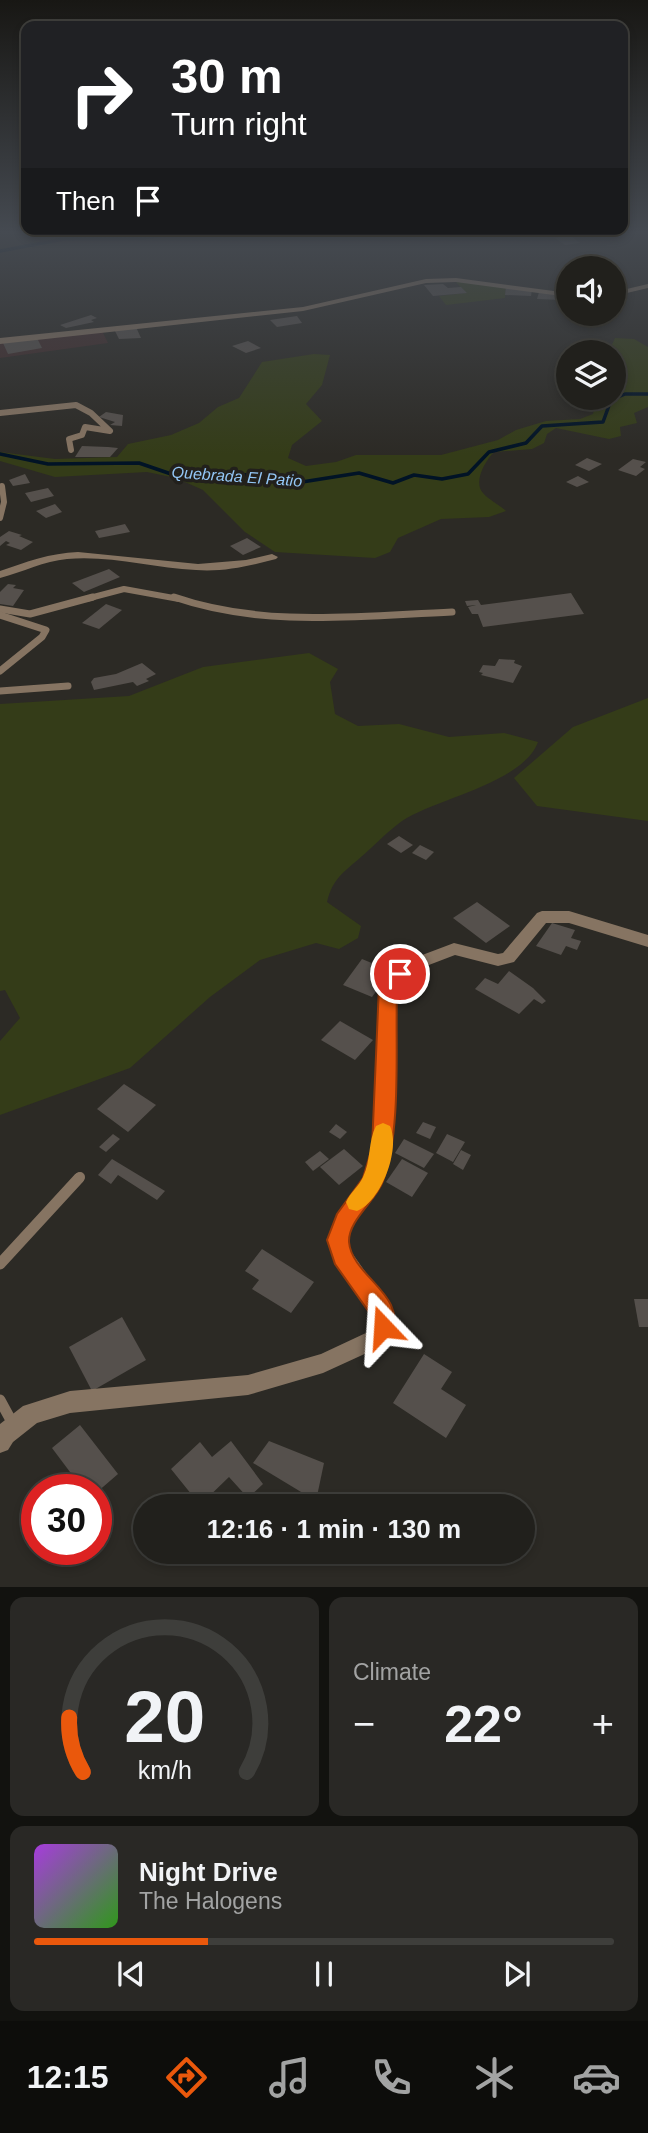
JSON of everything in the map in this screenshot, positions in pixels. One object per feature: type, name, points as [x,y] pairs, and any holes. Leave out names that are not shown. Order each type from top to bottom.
[{"type":"street","points":[[0,341],[312,307]]},
{"type":"street","points":[[1,573],[25,563],[76,555],[218,569],[272,556]]},
{"type":"street","points":[[0,1442],[14,1427],[31,1415],[69,1402],[212,1390],[282,1378],[375,1339],[383,1327],[383,1311],[342,1257],[338,1240],[345,1221],[372,1182],[382,1148],[388,986],[415,964],[454,949],[498,960],[508,958],[542,917],[569,917],[648,941]]},
{"type":"lane","points":[[0,413],[76,405],[90,413],[110,431],[85,427],[82,435],[69,439],[71,450]]},
{"type":"lane","points":[[0,518],[2,486]]},
{"type":"lane","points":[[0,609],[30,614],[124,589],[164,594],[208,610],[265,617],[303,619],[452,612]]},
{"type":"lane","points":[[0,671],[42,637],[46,630],[17,618],[1,621]]},
{"type":"lane","points":[[0,691],[68,686]]},
{"type":"lane","points":[[0,1264],[80,1177]]},
{"type":"lane","points":[[0,1400],[14,1427]]},
{"type":"shaded area","points":[[102,331],[108,343],[0,358],[0,343]]},
{"type":"green space","points":[[634,339],[648,347],[648,407],[634,413],[637,423],[620,427],[621,436],[609,439],[556,428],[547,434],[544,443],[532,449],[494,452],[481,472],[480,488],[485,496],[506,511],[489,517],[441,519],[398,538],[390,552],[375,558],[275,552],[245,532],[203,490],[176,478],[147,472],[55,477],[0,461],[0,452],[55,459],[117,457],[128,444],[171,435],[199,423],[218,407],[239,398],[262,362],[314,354],[330,355],[322,385],[306,404],[322,421],[292,445],[288,458],[306,466],[336,462],[356,455],[441,455],[498,440],[516,430],[546,421],[580,419],[593,414],[594,410],[626,410],[626,340],[614,340]]},
{"type":"green space","points":[[309,653],[338,669],[330,682],[335,714],[358,726],[399,724],[449,737],[504,733],[538,742],[529,756],[498,779],[402,821],[340,876],[332,887],[327,902],[361,926],[358,938],[339,949],[316,943],[260,960],[210,997],[130,1068],[0,1115],[0,1041],[20,1018],[5,990],[0,991],[0,704],[129,696],[203,667]]},
{"type":"green space","points":[[648,698],[648,821],[537,806],[514,778],[573,727]]},
{"type":"building","points":[[91,315],[97,318],[91,320],[94,322],[66,328],[60,325]]},
{"type":"building","points":[[297,316],[302,323],[277,327],[270,320]]},
{"type":"building","points":[[136,327],[141,338],[119,339],[114,329]]},
{"type":"building","points":[[37,338],[42,348],[8,354],[3,343]]},
{"type":"building","points":[[248,341],[261,348],[246,353],[232,346]]},
{"type":"building","points":[[106,412],[123,415],[122,426],[110,425],[115,422],[99,417]]},
{"type":"building","points":[[82,446],[118,448],[110,457],[75,457]]},
{"type":"building","points":[[587,458],[602,464],[589,471],[575,465]]},
{"type":"building","points":[[633,459],[646,462],[640,467],[645,469],[636,476],[618,470]]},
{"type":"building","points":[[25,474],[30,483],[13,486],[9,480]]},
{"type":"building","points":[[578,476],[589,482],[577,487],[566,482]]},
{"type":"building","points":[[48,488],[54,496],[31,502],[25,493]]},
{"type":"building","points":[[55,504],[62,512],[46,518],[36,511]]},
{"type":"building","points":[[125,524],[130,532],[99,538],[95,531]]},
{"type":"building","points":[[9,531],[33,542],[21,550],[6,545],[10,543],[6,541],[0,546],[0,537]]},
{"type":"building","points":[[247,538],[261,547],[243,555],[230,546]]},
{"type":"building","points":[[109,569],[120,577],[84,592],[72,583]]},
{"type":"building","points":[[8,584],[24,590],[13,606],[0,604],[0,592]]},
{"type":"building","points":[[571,593],[584,614],[483,627],[478,614],[472,614],[468,607],[476,605],[467,606],[465,601],[478,600],[481,605]]},
{"type":"building","points":[[106,604],[122,610],[99,629],[82,623]]},
{"type":"building","points":[[499,659],[515,660],[514,663],[522,666],[513,683],[481,675],[483,673],[479,672],[483,665],[495,666]]},
{"type":"building","points":[[142,663],[156,674],[146,679],[149,681],[137,686],[133,682],[94,690],[91,682],[94,678],[116,674]]},
{"type":"building","points":[[399,836],[413,845],[401,853],[387,844]]},
{"type":"building","points":[[420,845],[434,852],[426,860],[412,853]]},
{"type":"building","points":[[477,902],[510,926],[486,943],[453,918]]},
{"type":"building","points":[[552,923],[575,930],[571,938],[581,941],[577,950],[566,946],[561,955],[536,946]]},
{"type":"building","points":[[362,959],[391,971],[372,997],[343,985]]},
{"type":"building","points":[[509,971],[546,1001],[542,1004],[534,999],[519,1014],[475,989],[485,978],[498,984]]},
{"type":"building","points":[[340,1021],[373,1040],[355,1060],[321,1040]]},
{"type":"building","points":[[124,1084],[156,1105],[128,1132],[97,1109]]},
{"type":"building","points":[[423,1122],[436,1127],[430,1139],[416,1133]]},
{"type":"building","points":[[336,1124],[347,1132],[340,1139],[329,1132]]},
{"type":"building","points":[[113,1134],[120,1139],[106,1152],[99,1147]]},
{"type":"building","points":[[447,1134],[465,1142],[453,1162],[436,1153]]},
{"type":"building","points":[[404,1139],[434,1154],[424,1168],[395,1153]]},
{"type":"building","points":[[344,1149],[363,1166],[339,1185],[320,1167]]},
{"type":"building","points":[[461,1150],[471,1155],[463,1170],[453,1164]]},
{"type":"building","points":[[320,1151],[329,1159],[313,1171],[305,1162]]},
{"type":"building","points":[[112,1159],[165,1191],[157,1200],[118,1175],[111,1184],[98,1175]]},
{"type":"building","points":[[402,1159],[428,1173],[412,1197],[386,1182]]},
{"type":"building","points":[[262,1249],[314,1282],[291,1313],[252,1289],[259,1280],[245,1271]]},
{"type":"building","points":[[634,1299],[648,1299],[648,1327],[639,1327]]},
{"type":"building","points":[[122,1317],[146,1360],[92,1391],[69,1347]]},
{"type":"building","points":[[424,1354],[452,1372],[441,1389],[466,1405],[446,1438],[393,1403]]},
{"type":"building","points":[[80,1425],[118,1474],[112,1479],[112,1474],[72,1474],[52,1448]]},
{"type":"building","points":[[231,1441],[263,1484],[252,1494],[244,1494],[229,1477],[211,1494],[191,1494],[171,1469],[200,1442],[212,1457]]},
{"type":"building","points":[[269,1441],[324,1463],[317,1494],[304,1494],[253,1463]]},
{"type":"waterway","name":"Quebrada El Patio","points":[[0,454],[48,464],[139,463],[174,475],[239,474],[302,482],[359,473],[393,483],[414,475],[442,479],[468,474],[489,452],[526,443],[542,426],[603,422],[611,400],[625,394],[648,394]]},
{"type":"slow traffic","points":[[357,1202],[372,1182],[382,1148],[383,1132]]},
{"type":"route","points":[[383,1327],[383,1311],[342,1257],[338,1240],[345,1221],[372,1182],[382,1148],[388,986],[400,974]]}]
